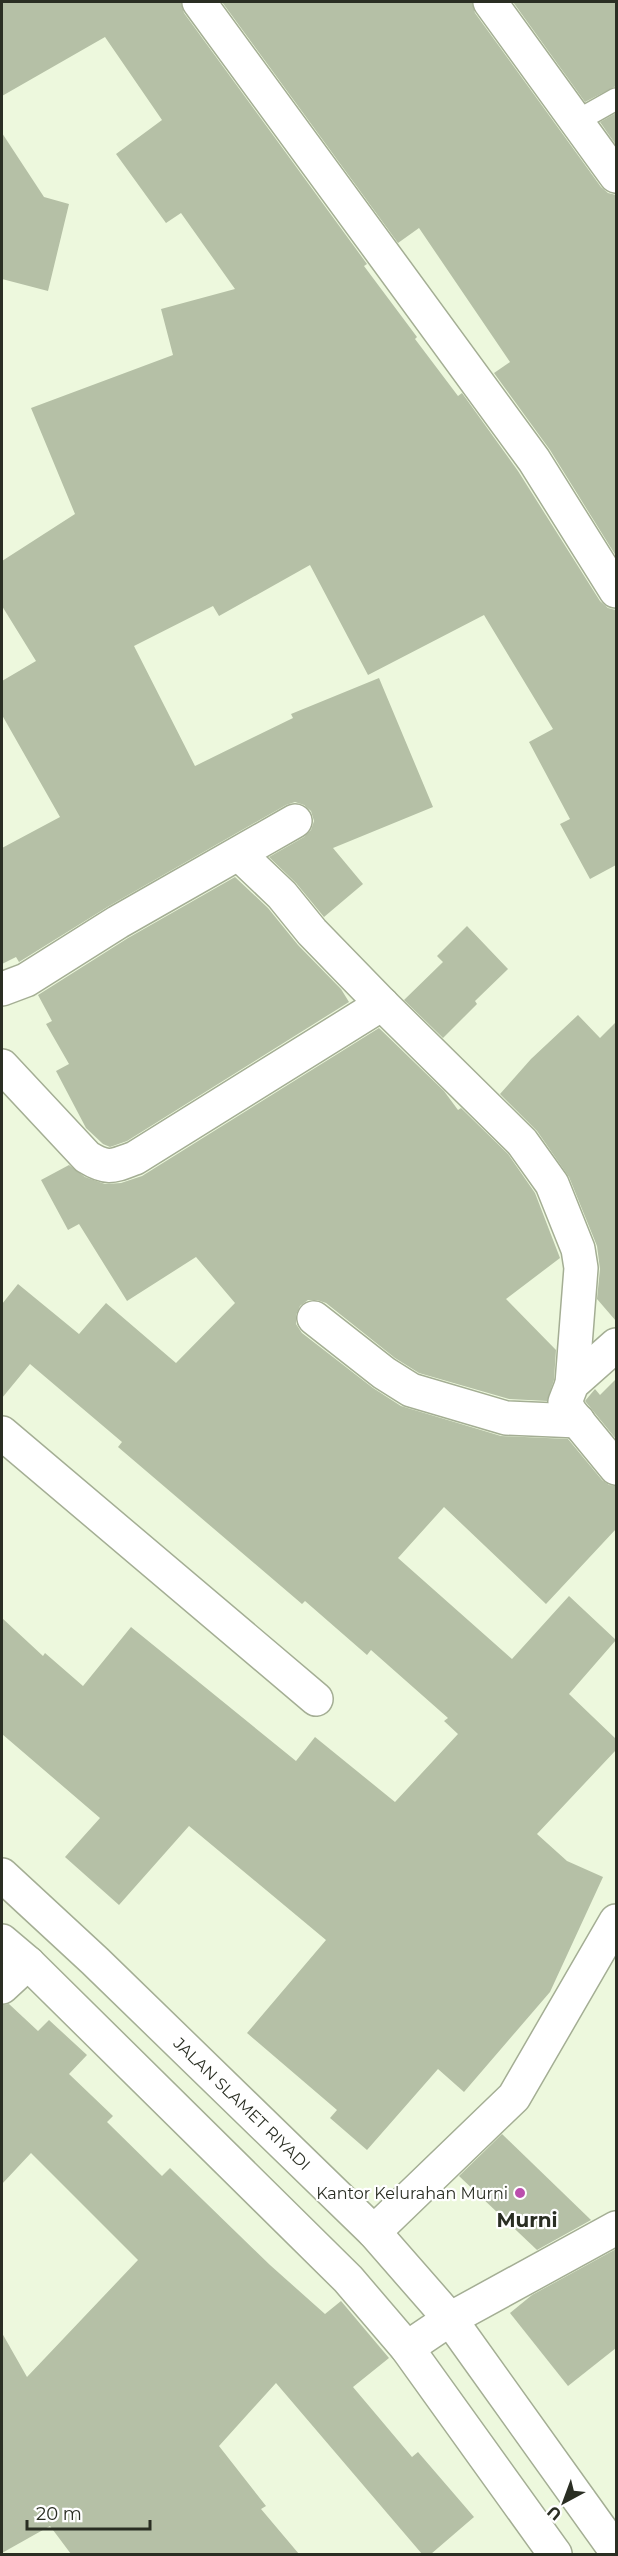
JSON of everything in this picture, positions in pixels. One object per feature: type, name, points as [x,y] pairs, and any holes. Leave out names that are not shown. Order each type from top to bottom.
[{"type":"street","points":[[199,2],[534,460],[616,591]]},
{"type":"street","points":[[490,2],[616,176]]},
{"type":"street","points":[[2,988],[26,980],[118,922],[295,821]]},
{"type":"street","points":[[239,854],[282,895],[312,932],[382,1004],[522,1142],[552,1184],[578,1249],[581,1268],[572,1384],[565,1402],[616,1468]]},
{"type":"street","points":[[2,1066],[87,1156],[100,1165],[112,1167],[135,1158],[382,1004]]},
{"type":"street","points":[[315,1318],[384,1373],[411,1390],[506,1418],[578,1421]]},
{"type":"street","points":[[572,1384],[616,1345]]},
{"type":"street","points":[[2,1433],[316,1699]]},
{"type":"street","name":"JALAN SLAMET RIYADI","points":[[2,1875],[95,1961],[374,2232],[450,2319],[616,2551]]},
{"type":"street","points":[[374,2232],[514,2097],[616,1921]]},
{"type":"street","points":[[2,1941],[348,2279],[407,2348],[551,2553]]},
{"type":"street","points":[[2,1987],[28,1964]]},
{"type":"street","points":[[407,2348],[450,2319],[616,2228]]},
{"type":"lane","points":[[577,121],[616,99]]},
{"type":"building","points":[[2,2],[181,2],[184,13],[367,264],[364,266],[417,337],[415,339],[458,396],[462,393],[518,471],[600,601],[608,608],[616,610],[616,865],[590,879],[560,824],[570,819],[529,742],[553,729],[484,615],[368,675],[310,565],[219,616],[213,606],[134,646],[195,766],[293,718],[291,714],[379,678],[433,807],[333,848],[363,884],[324,917],[296,883],[269,857],[304,837],[311,830],[314,821],[311,811],[295,802],[109,906],[19,962],[16,957],[2,964],[2,848],[60,817],[2,715],[2,681],[36,661],[2,606],[2,561],[75,514],[31,408],[173,355],[161,309],[235,289],[181,213],[166,223],[116,154],[162,120],[105,37],[2,96]]},
{"type":"building","points":[[222,2],[472,2],[475,13],[601,187],[608,193],[616,195],[616,556],[550,450],[494,373],[510,362],[419,228],[398,243]]},
{"type":"building","points":[[513,2],[616,2],[616,86],[585,102]]},
{"type":"building","points":[[616,113],[616,145],[600,122]]},
{"type":"building","points":[[2,133],[44,197],[69,204],[48,291],[2,279]]},
{"type":"building","points":[[235,877],[268,908],[298,945],[341,989],[349,1002],[127,1141],[110,1147],[103,1144],[86,1128],[56,1071],[69,1064],[46,1024],[52,1021],[38,995],[128,938]]},
{"type":"building","points":[[467,926],[508,969],[475,1001],[477,1004],[443,1038],[404,1000],[443,962],[437,956]]},
{"type":"building","points":[[578,1015],[600,1038],[616,1022],[616,1321],[597,1299],[600,1269],[597,1246],[569,1177],[537,1131],[500,1094],[531,1059]]},
{"type":"building","points":[[379,1028],[444,1091],[458,1110],[461,1108],[508,1154],[535,1193],[560,1258],[506,1299],[556,1350],[554,1380],[547,1401],[509,1399],[419,1373],[395,1358],[326,1303],[308,1300],[300,1306],[296,1315],[296,1324],[302,1333],[373,1388],[401,1406],[501,1436],[568,1439],[602,1480],[609,1485],[616,1486],[616,1529],[546,1604],[444,1507],[398,1558],[512,1659],[569,1596],[616,1640],[569,1694],[616,1739],[616,1750],[537,1834],[567,1861],[603,1877],[550,1992],[464,2092],[438,2069],[367,2150],[330,2118],[337,2110],[247,2033],[326,1940],[189,1826],[119,1905],[65,1857],[100,1818],[2,1734],[2,1618],[43,1656],[45,1653],[83,1686],[131,1627],[296,1761],[315,1737],[395,1802],[458,1734],[444,1721],[448,1718],[371,1650],[367,1655],[305,1601],[302,1604],[118,1447],[122,1442],[30,1364],[2,1398],[2,1304],[18,1284],[79,1334],[106,1303],[176,1363],[235,1303],[196,1257],[127,1301],[79,1224],[68,1230],[41,1180],[69,1165],[85,1177],[105,1184],[121,1183],[142,1176]]},
{"type":"building","points":[[616,1379],[616,1439],[585,1401],[595,1389],[600,1395]]},
{"type":"building","points":[[9,2004],[38,2031],[49,2020],[87,2055],[69,2074],[113,2116],[107,2122],[162,2176],[170,2168],[270,2265],[325,2314],[341,2301],[389,2358],[353,2387],[412,2457],[418,2452],[474,2517],[431,2554],[422,2554],[276,2383],[219,2446],[266,2506],[261,2509],[299,2554],[71,2554],[50,2526],[2,2553],[2,2333],[27,2377],[138,2260],[31,2153],[2,2184],[2,2005]]},
{"type":"building","name":"Kantor Kelurahan Murni","points":[[502,2134],[591,2220],[537,2250],[459,2176]]},
{"type":"building","points":[[616,2249],[616,2348],[568,2386],[510,2313],[532,2295]]},
{"type":"place","name":"Kantor Kelurahan Murni","points":[[520,2193]]},
{"type":"district","name":"Murni","points":[[527,2220]]}]
